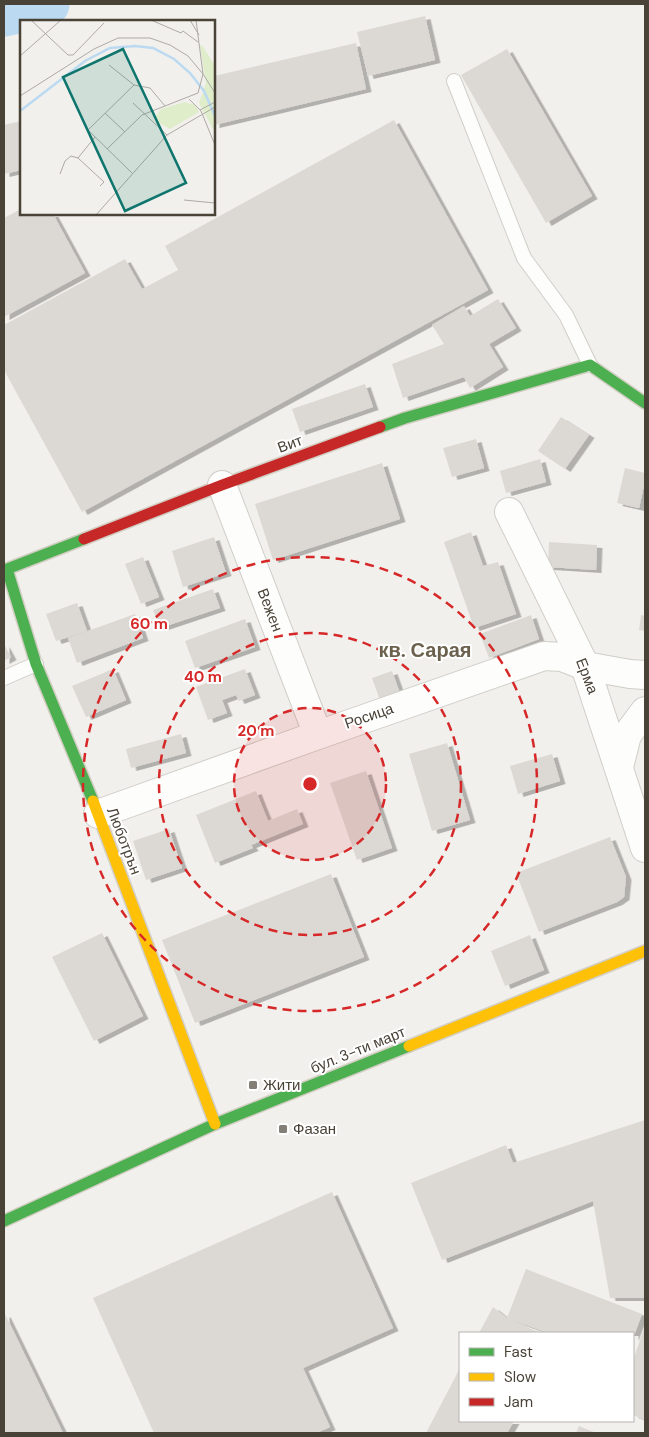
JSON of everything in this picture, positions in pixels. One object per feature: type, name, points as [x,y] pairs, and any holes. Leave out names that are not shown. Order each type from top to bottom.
[{"type":"street","points":[[590,365],[645,403]]},
{"type":"street","name":"Вит","points":[[7,569],[222,485],[405,418],[590,365]]},
{"type":"street","name":"Вежен","points":[[222,485],[318,734]]},
{"type":"street","name":"Ерма","points":[[509,512],[585,666],[645,848]]},
{"type":"street","name":"Люботрън","points":[[7,569],[36,664],[98,814],[215,1124]]},
{"type":"street","name":"Росица","points":[[98,814],[318,734],[544,656],[562,657],[585,666],[630,674],[645,674]]},
{"type":"street","points":[[618,767],[627,735],[645,711]]},
{"type":"street","name":"бул. 3-ти март","points":[[4,1221],[215,1124],[645,951]]},
{"type":"lane","points":[[454,81],[524,258],[566,315],[590,365]]},
{"type":"lane","points":[[4,678],[36,664]]},
{"type":"building","points":[[425,16],[435,60],[368,76],[357,32]]},
{"type":"building","points":[[356,43],[366,89],[215,125],[215,76]]},
{"type":"building","points":[[507,49],[592,196],[546,223],[461,75]]},
{"type":"building","points":[[394,120],[488,290],[82,512],[4,370],[4,325],[125,259],[142,289],[178,270],[165,246]]},
{"type":"building","points":[[20,121],[20,170],[4,174],[4,125]]},
{"type":"building","points":[[20,210],[20,215],[54,215],[85,273],[4,317],[4,218]]},
{"type":"building","points":[[498,299],[516,328],[489,344],[503,367],[470,388],[464,377],[403,398],[392,364],[444,344],[432,325],[464,306],[470,316]]},
{"type":"building","points":[[365,384],[373,407],[300,432],[292,409]]},
{"type":"building","points":[[561,417],[589,435],[565,469],[538,451]]},
{"type":"building","points":[[476,439],[484,468],[452,477],[443,448]]},
{"type":"building","points":[[540,459],[546,482],[506,493],[500,471]]},
{"type":"building","points":[[382,463],[400,519],[273,560],[255,504]]},
{"type":"building","points":[[625,468],[645,473],[639,508],[617,503]]},
{"type":"building","points":[[471,532],[483,566],[498,562],[516,614],[474,628],[444,542]]},
{"type":"building","points":[[214,537],[226,573],[183,587],[172,551]]},
{"type":"building","points":[[549,542],[597,545],[596,570],[548,567]]},
{"type":"building","points":[[143,557],[159,597],[141,604],[125,564]]},
{"type":"building","points":[[213,589],[220,608],[160,628],[153,610]]},
{"type":"building","points":[[77,603],[87,631],[56,641],[46,614]]},
{"type":"building","points":[[135,614],[143,638],[77,663],[68,638]]},
{"type":"building","points":[[531,615],[539,639],[489,658],[480,634]]},
{"type":"building","points":[[641,615],[645,616],[645,631],[639,630]]},
{"type":"building","points":[[245,619],[255,647],[195,668],[185,641]]},
{"type":"building","points":[[4,644],[11,657],[4,661]]},
{"type":"building","points":[[113,669],[126,700],[86,717],[72,686]]},
{"type":"building","points":[[245,669],[255,695],[239,701],[236,695],[222,700],[227,713],[208,720],[196,687]]},
{"type":"building","points":[[392,671],[402,699],[382,706],[372,678]]},
{"type":"building","points":[[181,734],[186,753],[131,768],[126,749]]},
{"type":"building","points":[[447,743],[470,820],[432,831],[409,754]]},
{"type":"building","points":[[552,754],[560,781],[518,794],[510,766]]},
{"type":"building","points":[[366,771],[392,848],[357,860],[330,783]]},
{"type":"building","points":[[256,791],[268,821],[297,809],[303,824],[251,845],[253,848],[215,863],[196,815]]},
{"type":"building","points":[[169,829],[182,868],[146,880],[133,841]]},
{"type":"building","points":[[610,837],[626,877],[624,897],[617,902],[539,932],[516,873]]},
{"type":"building","points":[[331,874],[364,957],[195,1023],[162,940]]},
{"type":"building","points":[[102,933],[143,1016],[94,1041],[52,957]]},
{"type":"building","points":[[530,935],[544,970],[505,986],[491,951]]},
{"type":"building","points":[[645,1120],[645,1298],[610,1298],[593,1201],[442,1260],[411,1183],[506,1145],[513,1163]]},
{"type":"building","points":[[332,1192],[393,1328],[303,1368],[330,1427],[316,1433],[154,1433],[93,1298]]},
{"type":"building","points":[[526,1269],[642,1314],[634,1335],[634,1332],[545,1332],[512,1320],[538,1332],[480,1332],[493,1307],[507,1318]]},
{"type":"building","points":[[5,1314],[63,1433],[4,1433]]},
{"type":"building","points":[[645,1326],[645,1420],[634,1415],[634,1357]]},
{"type":"building","points":[[459,1370],[459,1422],[513,1422],[507,1433],[426,1433]]},
{"type":"building","points":[[579,1426],[596,1433],[576,1433]]},
{"type":"waterway","points":[[4,14],[47,4]]},
{"type":"traffic: fast","points":[[380,427],[405,418],[590,365],[645,403]]},
{"type":"traffic: fast","points":[[84,539],[7,569],[36,664],[93,801]]},
{"type":"traffic: fast","points":[[4,1221],[215,1124],[409,1046]]},
{"type":"traffic: slow","points":[[93,801],[215,1124]]},
{"type":"traffic: slow","points":[[409,1046],[645,951]]},
{"type":"traffic: jam","points":[[84,539],[222,485],[380,427]]},
{"type":"place","name":"Жити","points":[[253,1085]]},
{"type":"place","name":"Фазан","points":[[283,1129]]},
{"type":"district","name":"кв. Сарая","points":[[425,650]]}]
